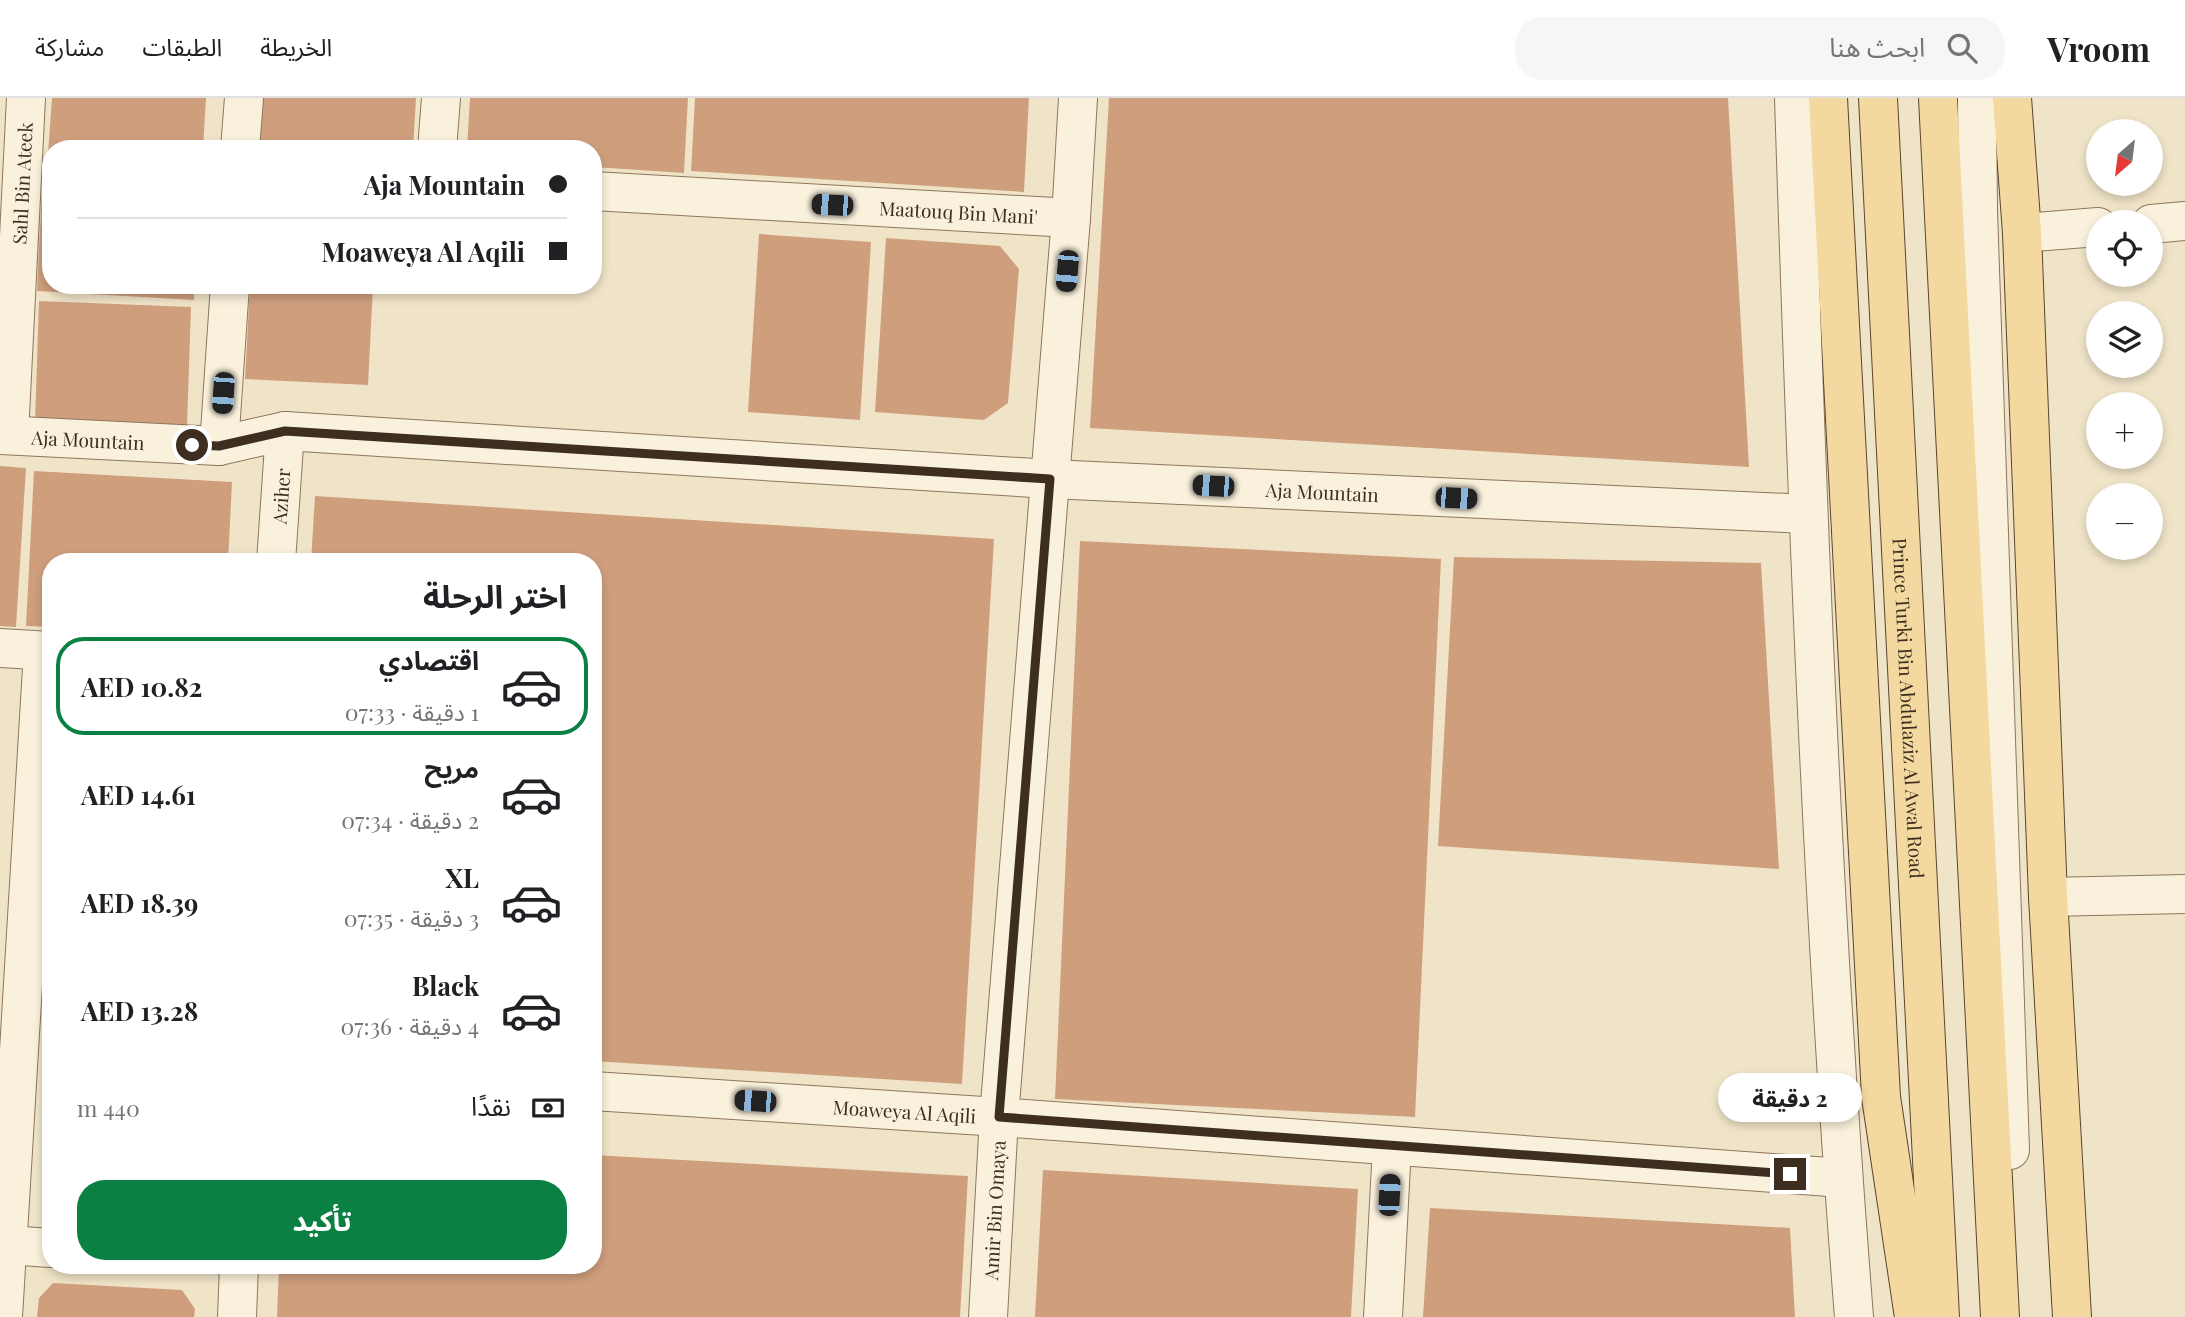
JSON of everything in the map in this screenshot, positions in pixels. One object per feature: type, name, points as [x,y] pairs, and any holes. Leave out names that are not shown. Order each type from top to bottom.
[{"type":"main road","points":[[1828,98],[1881,1097],[1914,1317]]},
{"type":"main road","name":"Prince Turki Bin Abdulaziz Al Awal Road","points":[[1878,98],[1940,1317]]},
{"type":"main road","points":[[1938,98],[2000,1317]]},
{"type":"main road","points":[[2012,98],[2022,233],[2048,897],[2072,1317]]},
{"type":"street","name":"Sahl Bin Ateek","points":[[4,435],[12,135],[26,98]]},
{"type":"street","points":[[241,140],[244,98]]},
{"type":"street","points":[[438,140],[441,98]]},
{"type":"street","name":"Amir Bin Omaya","points":[[988,1317],[999,1117],[1072,219],[1078,98]]},
{"type":"street","points":[[1794,98],[1808,514],[1843,1178],[1854,1317]]},
{"type":"street","points":[[1977,98],[1978,211],[2014,1317]]},
{"type":"street","name":"Maatouq Bin Mani'","points":[[602,192],[1072,219]]},
{"type":"street","points":[[2163,223],[2185,221]]},
{"type":"street","points":[[2022,233],[2086,229]]},
{"type":"street","points":[[219,446],[229,294]]},
{"type":"street","name":"Aja Mountain","points":[[4,435],[219,446],[285,431],[1050,479],[1808,514]]},
{"type":"street","name":"Aziher","points":[[277,553],[285,431]]},
{"type":"street","points":[[0,648],[42,651]]},
{"type":"street","points":[[3,1317],[8,1245],[12,974],[42,697]]},
{"type":"street","points":[[2048,897],[2185,894]]},
{"type":"street","name":"Moaweya Al Aqili","points":[[602,1092],[999,1117],[1843,1178]]},
{"type":"street","points":[[1383,1317],[1392,1146]]},
{"type":"street","points":[[8,1245],[42,1247]]},
{"type":"street","points":[[237,1317],[239,1274]]},
{"type":"building","points":[[52,98],[206,98],[204,140],[49,140]]},
{"type":"building","points":[[260,98],[416,98],[414,140],[258,140]]},
{"type":"building","points":[[470,98],[688,98],[684,173],[602,168],[602,140],[468,140]]},
{"type":"building","points":[[695,98],[1029,98],[1024,192],[691,171]]},
{"type":"building","points":[[1109,98],[1728,98],[1749,467],[1090,428]]},
{"type":"building","points":[[42,189],[42,291],[37,291]]},
{"type":"building","points":[[759,234],[871,242],[860,420],[748,412]]},
{"type":"building","points":[[886,238],[1000,246],[1019,269],[1008,403],[984,420],[875,412]]},
{"type":"building","points":[[89,294],[194,294],[194,300]]},
{"type":"building","points":[[250,294],[373,294],[368,385],[245,379]]},
{"type":"building","points":[[39,301],[191,307],[187,427],[35,421]]},
{"type":"building","points":[[0,466],[26,468],[16,627],[0,626]]},
{"type":"building","points":[[34,471],[232,482],[228,553],[42,553],[42,627],[26,626]]},
{"type":"building","points":[[315,496],[994,539],[962,1084],[602,1062],[602,553],[312,553]]},
{"type":"building","points":[[1080,541],[1441,559],[1415,1117],[1055,1099]]},
{"type":"building","points":[[1454,557],[1761,563],[1779,869],[1438,846]]},
{"type":"building","points":[[602,1156],[968,1176],[960,1317],[277,1317],[279,1274],[602,1274]]},
{"type":"building","points":[[1043,1170],[1358,1189],[1351,1317],[1035,1317]]},
{"type":"building","points":[[1430,1208],[1790,1228],[1795,1317],[1423,1317]]},
{"type":"building","points":[[53,1283],[182,1290],[195,1309],[194,1317],[37,1317],[39,1298]]},
{"type":"route","points":[[192,445],[219,446],[285,431],[1050,479],[999,1117],[1790,1174]]}]
